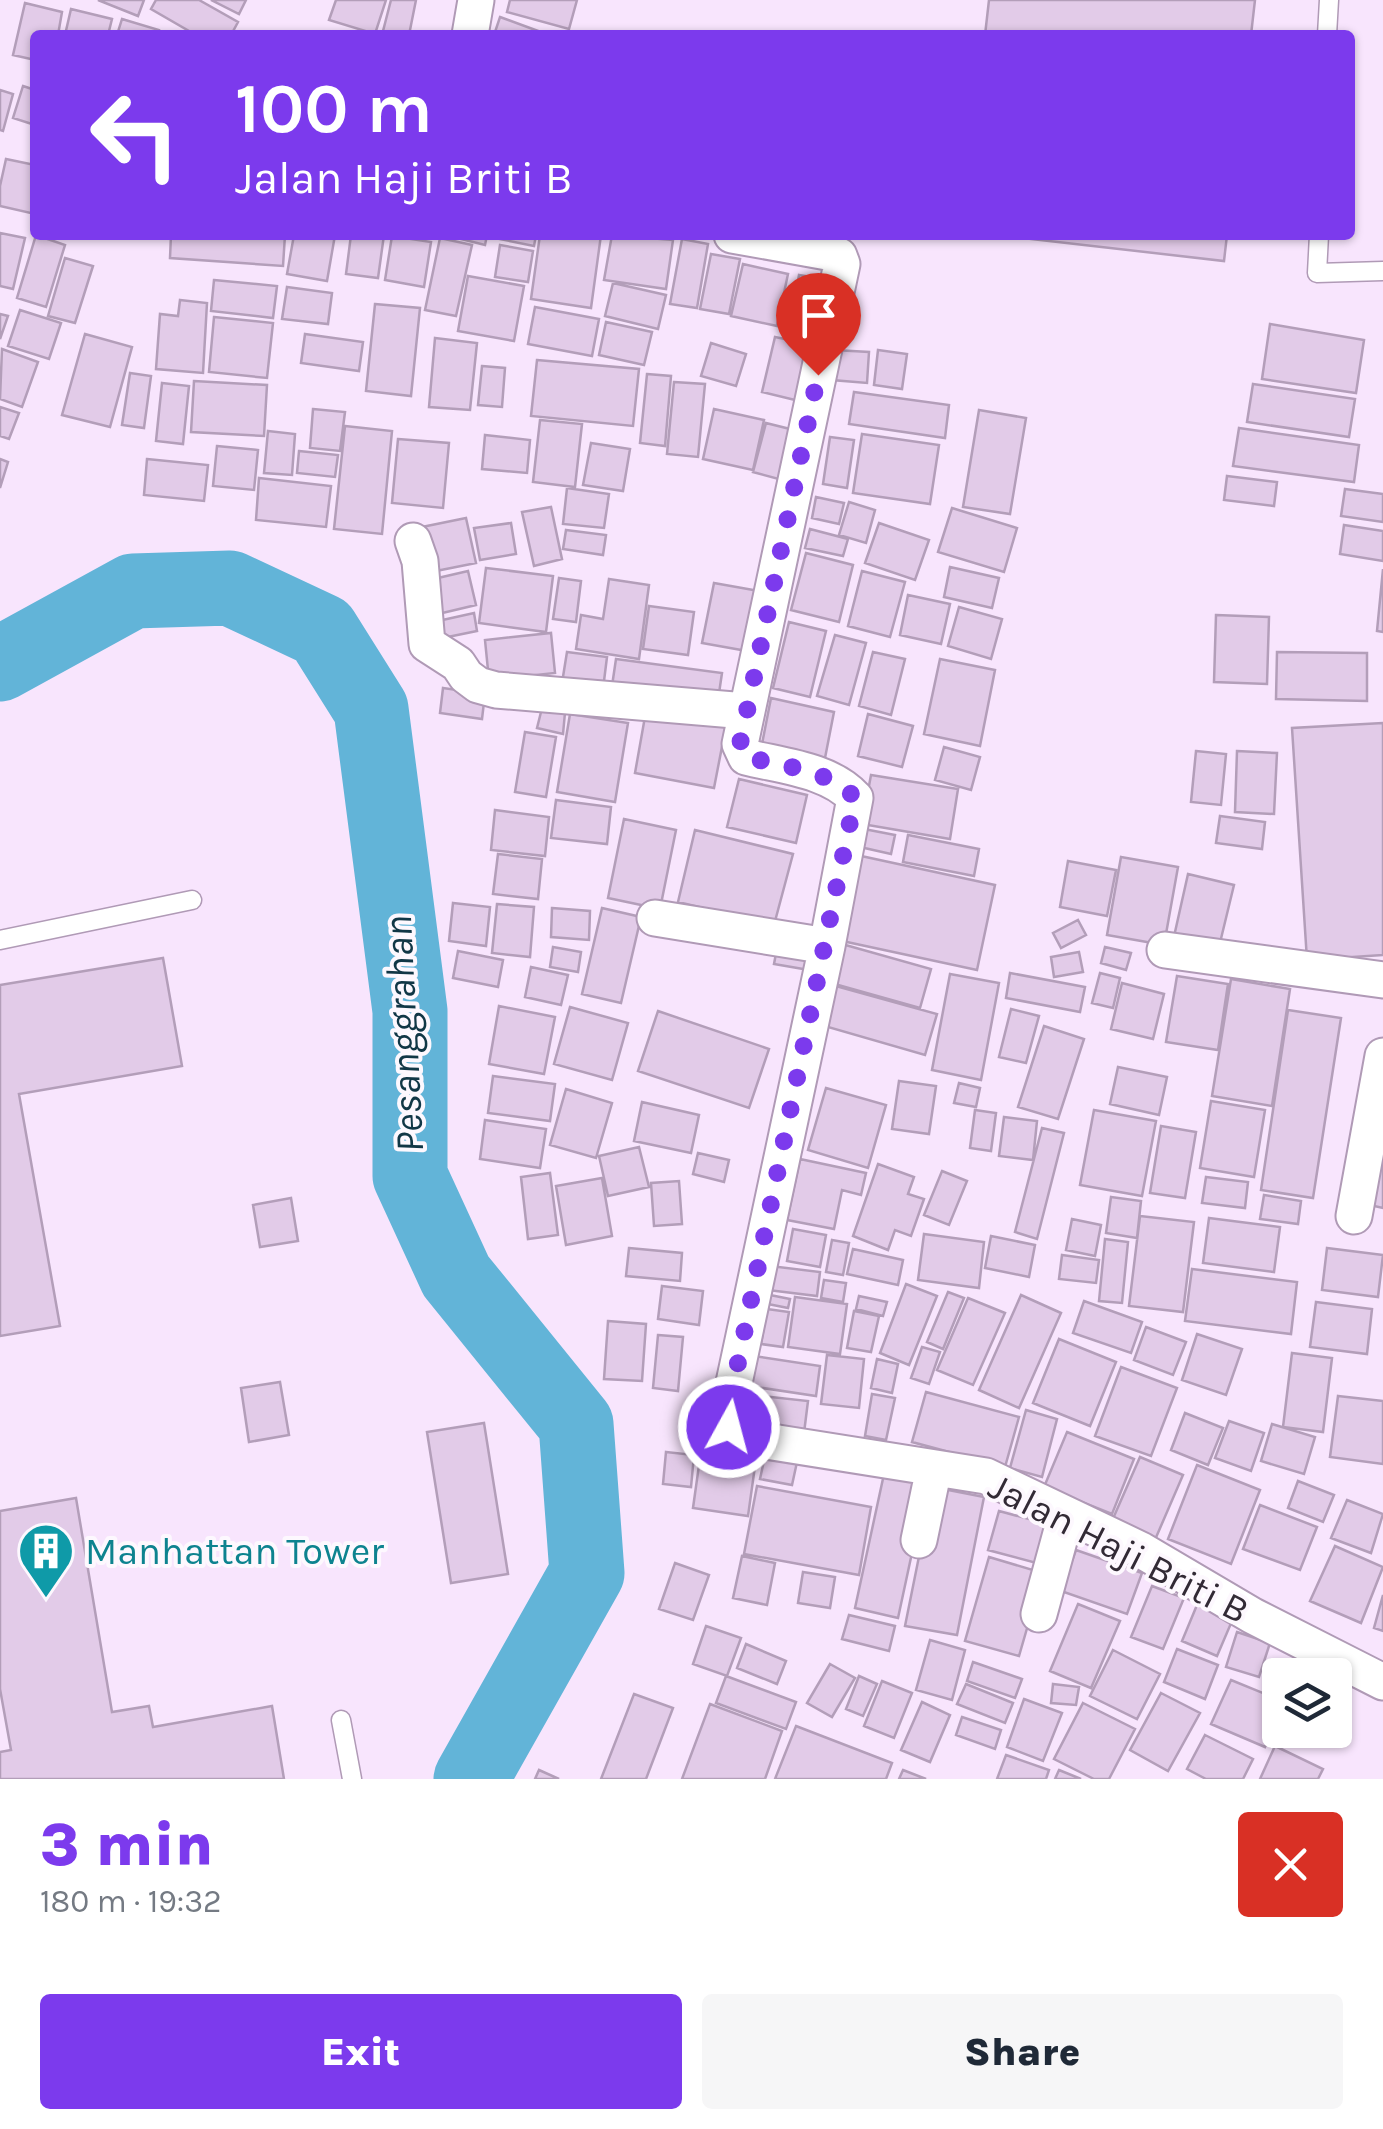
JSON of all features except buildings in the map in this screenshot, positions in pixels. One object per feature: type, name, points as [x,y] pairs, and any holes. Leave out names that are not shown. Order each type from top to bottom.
[{"type":"street","points":[[471,30],[476,0]]},
{"type":"street","name":"Jalan Haji Briti B","points":[[759,240],[833,254],[839,256],[842,264],[740,744],[746,757],[844,785],[855,798],[728,1411],[729,1427],[747,1438],[986,1476],[1141,1550],[1253,1616],[1383,1682]]},
{"type":"street","points":[[413,541],[420,562],[428,644],[458,664],[478,686],[746,710]]},
{"type":"street","points":[[656,918],[827,946]]},
{"type":"street","points":[[1165,950],[1383,980]]},
{"type":"street","points":[[1354,1216],[1383,1056]]},
{"type":"street","points":[[919,1540],[934,1468]]},
{"type":"street","points":[[1039,1614],[1066,1515]]},
{"type":"lane","points":[[1328,30],[1329,0]]},
{"type":"lane","points":[[1319,240],[1317,272],[1383,271]]},
{"type":"lane","points":[[0,940],[192,900]]},
{"type":"lane","points":[[341,1720],[352,1779]]},
{"type":"waterway","name":"Pesanggrahan","points":[[0,664],[133,591],[230,588],[322,631],[371,709],[410,1011],[410,1176],[456,1276],[576,1424],[587,1573],[471,1779]]},
{"type":"place","name":"Manhattan Tower","points":[[46,1600]]},
{"type":"route","points":[[729,1427],[728,1411],[855,798],[844,785],[746,757],[740,744],[818,375]]}]
